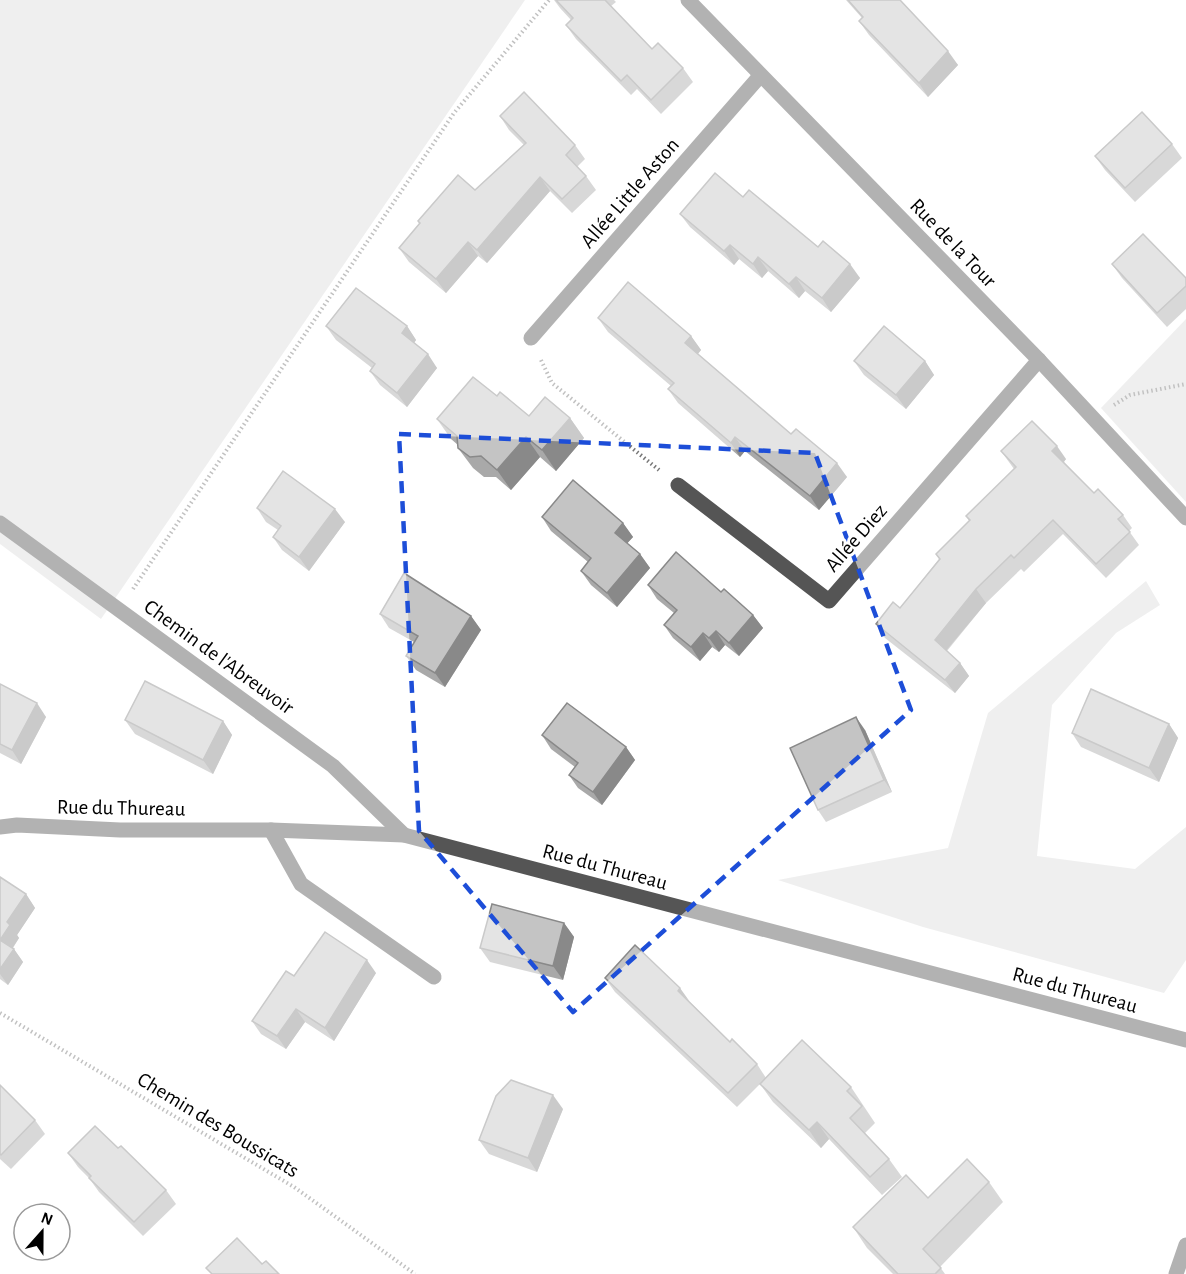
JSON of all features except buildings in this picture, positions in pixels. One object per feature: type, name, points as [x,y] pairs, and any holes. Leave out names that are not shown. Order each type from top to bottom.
[{"type":"street","name":"Rue de la Tour","points":[[688,0],[1039,360],[1186,518]]},
{"type":"street","name":"Allée Little Aston","points":[[531,338],[760,76]]},
{"type":"street","name":"Allée Diez","points":[[678,485],[829,601],[1039,360]]},
{"type":"street","name":"Chemin de l'Abreuvoir","points":[[0,523],[333,766],[404,835]]},
{"type":"street","name":"Rue du Thureau","points":[[0,827],[17,825],[120,830],[271,830],[404,835],[1186,1040]]},
{"type":"street","points":[[271,830],[301,885],[434,977]]},
{"type":"street","points":[[1176,1274],[1186,1245]]},
{"type":"path","points":[[119,610],[454,112],[549,0]]},
{"type":"path","points":[[531,338],[552,383],[678,485]]},
{"type":"path","points":[[1093,418],[1130,395],[1186,384]]},
{"type":"path","name":"Chemin des Boussicats","points":[[0,1013],[294,1187],[415,1274]]},
{"type":"highlighted area","points":[[399,434],[815,453],[911,710],[573,1012],[419,831]]},
{"type":"shaded area","points":[[0,0],[525,0],[101,619],[0,544]]},
{"type":"shaded area","points":[[1186,319],[1186,502],[1101,408]]},
{"type":"shaded area","points":[[1146,581],[1160,605],[1116,633],[1052,705],[1037,856],[1135,869],[1186,827],[1186,960],[1164,993],[923,927],[778,880],[948,848],[988,713]]}]
